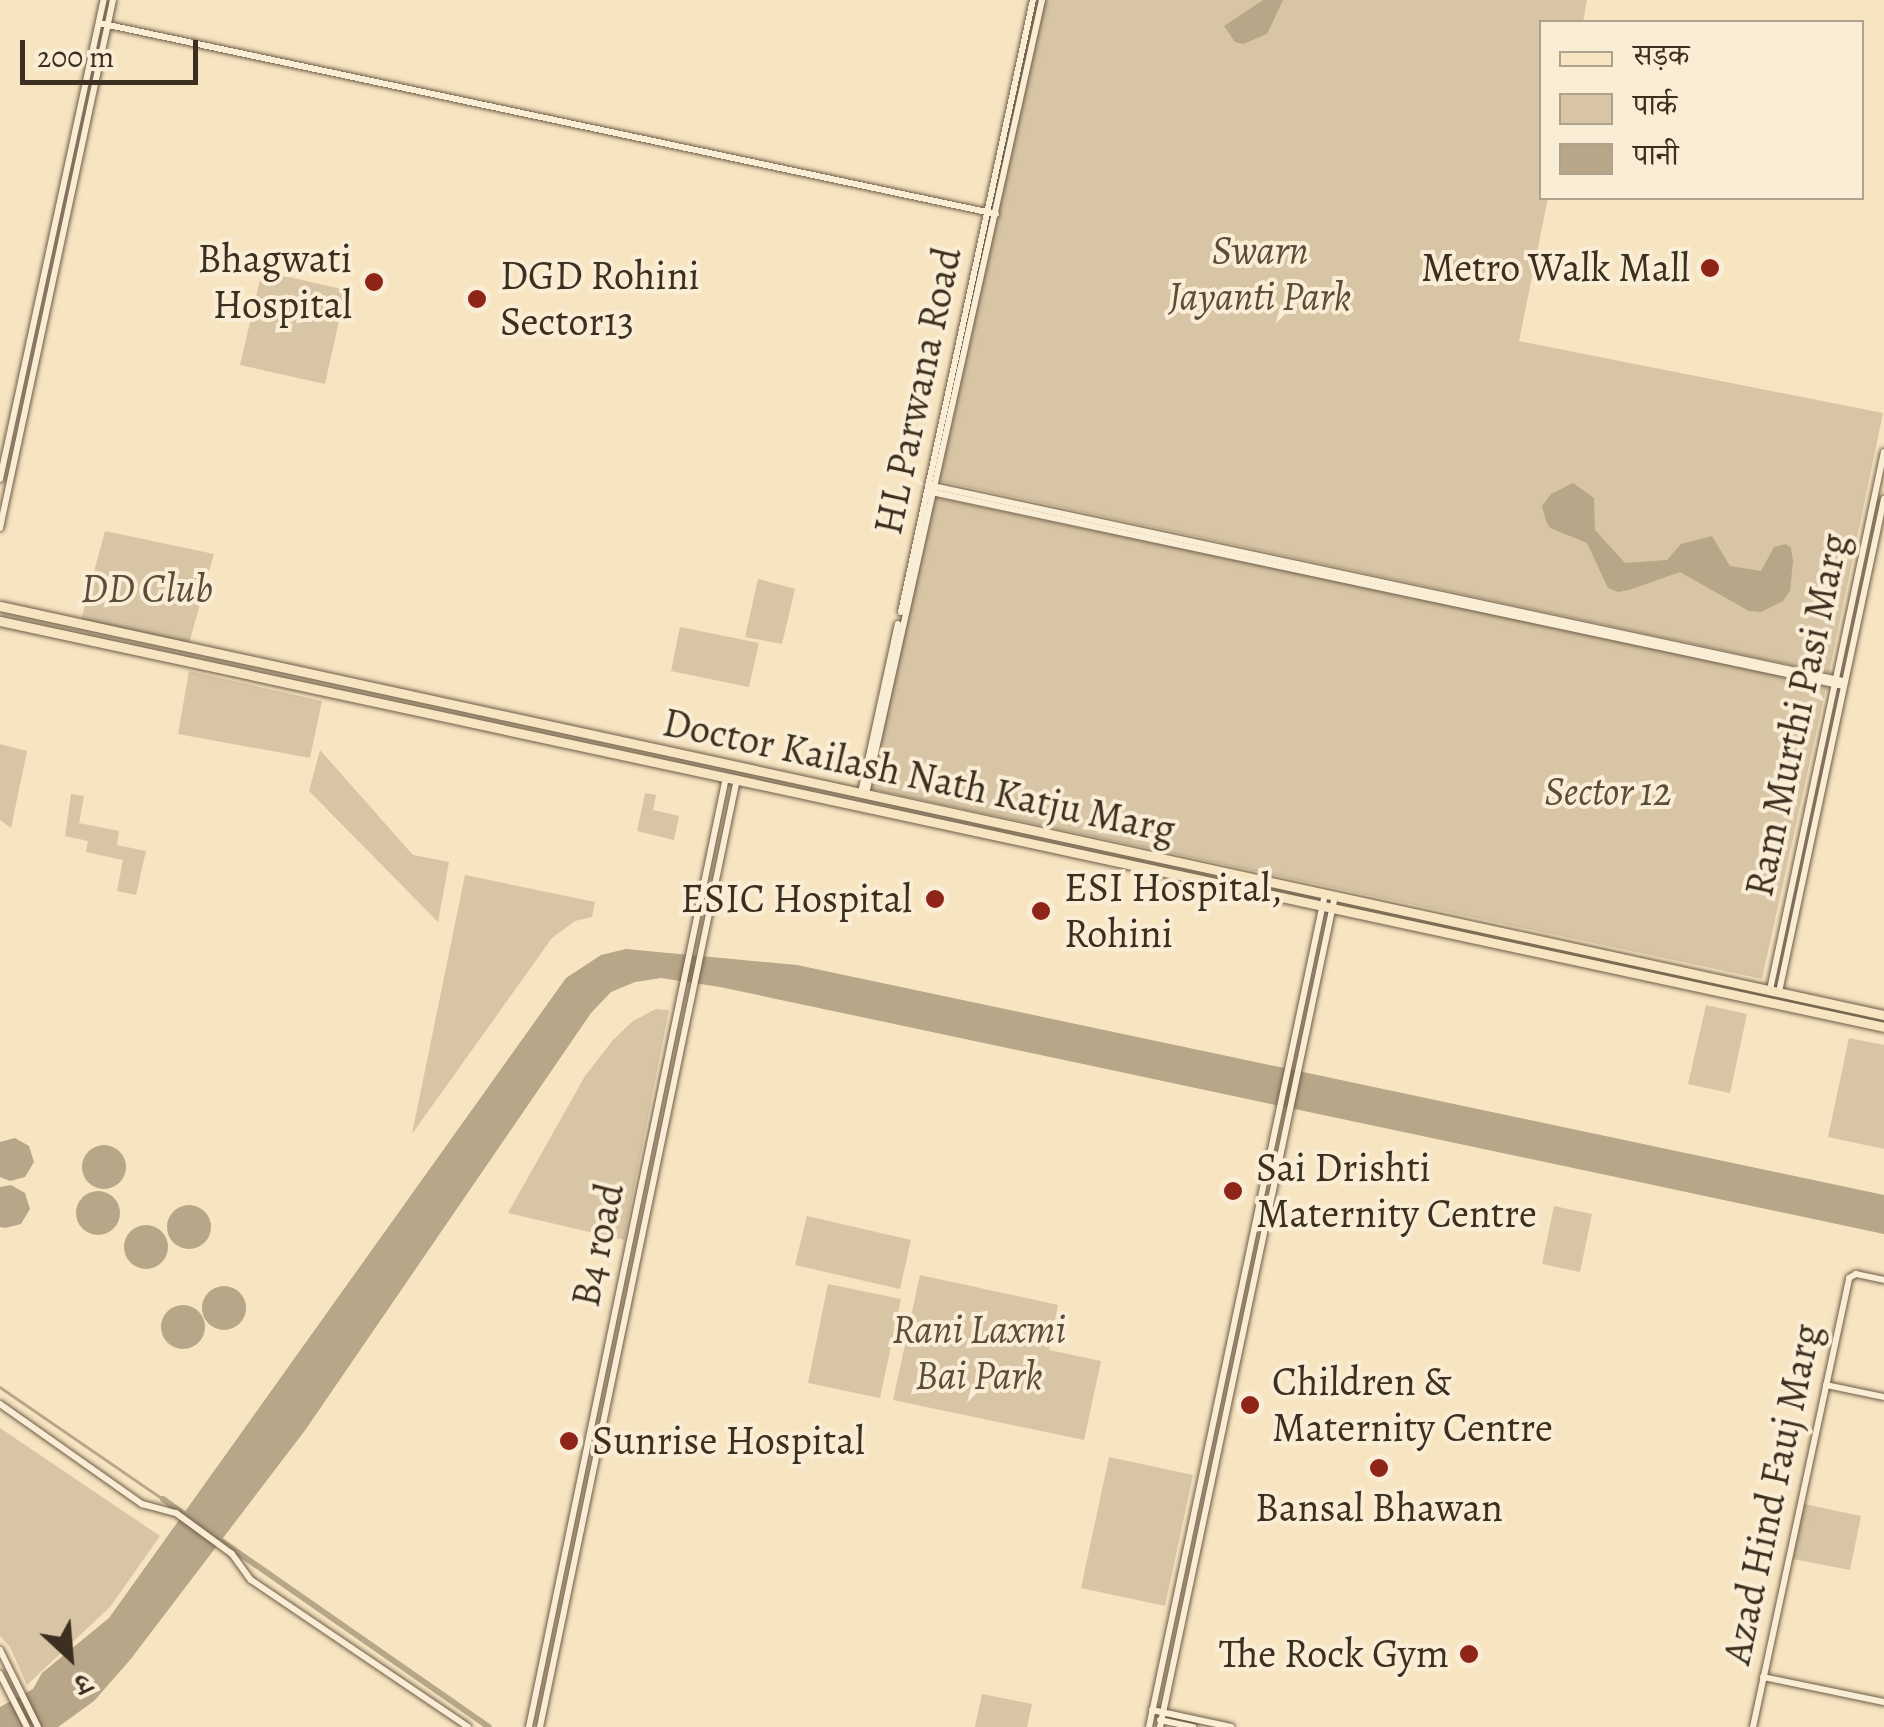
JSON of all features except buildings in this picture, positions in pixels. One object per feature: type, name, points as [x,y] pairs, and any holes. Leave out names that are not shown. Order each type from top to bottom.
[{"type":"main road","name":"Doctor Kailash Nath Katju Marg","points":[[0,606],[863,794],[930,815]]},
{"type":"main road","name":"Doctor Kailash Nath Katju Marg","points":[[0,620],[1329,900],[1674,975],[1884,1027]]},
{"type":"main road","name":"Doctor Kailash Nath Katju Marg","points":[[1674,975],[1884,1015]]},
{"type":"street","points":[[0,528],[104,24],[104,0]]},
{"type":"street","points":[[0,479],[50,249],[113,0]]},
{"type":"street","name":"HL Parwana Road","points":[[863,794],[992,213],[1033,0]]},
{"type":"street","points":[[104,24],[992,213],[1042,0]]},
{"type":"street","name":"Ram Murthi Pasi Marg","points":[[1774,991],[1884,452]]},
{"type":"street","points":[[931,489],[1844,684]]},
{"type":"street","name":"Ram Murthi Pasi Marg","points":[[1774,991],[1884,499]]},
{"type":"street","name":"B4 road","points":[[530,1727],[694,929],[732,777]]},
{"type":"street","name":"B4 road","points":[[540,1727],[706,932],[732,777]]},
{"type":"street","points":[[1193,1727],[1150,1718],[1301,1009],[1329,900]]},
{"type":"street","points":[[1162,1720],[1312,1011],[1329,900]]},
{"type":"street","points":[[1301,1009],[1312,1011]]},
{"type":"street","name":"Azad Hind Fauj Marg","points":[[1753,1727],[1852,1275],[1884,1280]]},
{"type":"street","points":[[1826,1385],[1884,1397]]},
{"type":"street","points":[[0,1404],[142,1504],[176,1513],[226,1550],[245,1572],[468,1727]]},
{"type":"street","points":[[0,1650],[38,1727]]},
{"type":"street","points":[[0,1674],[27,1727]]},
{"type":"street","points":[[1763,1677],[1884,1702]]},
{"type":"street","points":[[1162,1720],[1231,1727]]},
{"type":"green space","name":"Swarn Jayanti Park","points":[[1045,0],[1587,0],[1583,20],[1539,20],[1539,200],[1548,200],[1519,341],[1883,413],[1829,673],[939,481]]},
{"type":"green space","points":[[262,271],[346,290],[325,384],[240,365]]},
{"type":"green space","name":"Sector 12","points":[[934,497],[1827,684],[1762,979],[870,789]]},
{"type":"green space","name":"DD Club","points":[[105,531],[214,554],[188,647],[80,624]]},
{"type":"green space","points":[[758,579],[795,589],[782,644],[745,637]]},
{"type":"green space","points":[[680,627],[759,643],[749,687],[671,671]]},
{"type":"green space","points":[[189,671],[322,701],[310,758],[178,734]]},
{"type":"green space","points":[[0,744],[27,751],[11,828],[0,820]]},
{"type":"green space","points":[[320,750],[413,855],[449,862],[438,922],[309,791]]},
{"type":"green space","points":[[645,793],[656,795],[653,810],[679,816],[674,840],[637,831]]},
{"type":"green space","points":[[71,794],[84,796],[79,823],[119,831],[117,845],[146,851],[136,895],[117,891],[123,860],[86,852],[88,841],[65,836]]},
{"type":"green space","points":[[465,875],[595,902],[592,917],[575,921],[552,938],[412,1134]]},
{"type":"green space","points":[[1706,1005],[1747,1014],[1730,1093],[1688,1084]]},
{"type":"green space","points":[[656,1009],[669,1010],[624,1240],[508,1213],[585,1076],[633,1021]]},
{"type":"green space","points":[[1849,1038],[1884,1045],[1884,1149],[1828,1137]]},
{"type":"green space","points":[[1554,1206],[1592,1214],[1580,1272],[1542,1264]]},
{"type":"green space","points":[[807,1216],[911,1240],[900,1289],[795,1265]]},
{"type":"green space","name":"Rani Laxmi Bai Park","points":[[920,1275],[1058,1305],[1049,1350],[1101,1361],[1084,1440],[893,1400]]},
{"type":"green space","points":[[828,1284],[901,1299],[880,1398],[808,1383]]},
{"type":"green space","points":[[0,1428],[160,1536],[110,1607],[27,1685],[10,1647],[0,1636]]},
{"type":"green space","points":[[1109,1457],[1193,1475],[1165,1606],[1081,1588]]},
{"type":"green space","points":[[1804,1504],[1861,1516],[1850,1570],[1793,1559]]},
{"type":"green space","points":[[982,1694],[1032,1704],[1027,1727],[975,1727]]},
{"type":"water","points":[[1263,0],[1283,0],[1267,34],[1243,44],[1235,42],[1224,26]]},
{"type":"water","points":[[1573,483],[1594,498],[1595,530],[1625,563],[1667,560],[1681,544],[1712,536],[1730,566],[1761,571],[1774,547],[1786,544],[1791,548],[1793,561],[1790,591],[1783,601],[1761,612],[1749,611],[1680,572],[1629,590],[1618,592],[1608,588],[1587,543],[1550,528],[1546,521],[1542,506],[1551,494]]},
{"type":"water","points":[[626,949],[797,965],[1884,1195],[1884,1234],[720,987],[661,978],[635,982],[611,992],[591,1013],[306,1429],[130,1660],[94,1701],[58,1727],[0,1727],[0,1707],[33,1689],[42,1673],[109,1618],[566,978],[601,955]]},
{"type":"water","points":[[15,1138],[29,1146],[34,1162],[25,1177],[10,1181],[0,1177],[0,1142]]},
{"type":"water","points":[[104,1145],[119,1152],[126,1167],[119,1182],[104,1189],[89,1182],[82,1167],[89,1152]]},
{"type":"water","points":[[11,1185],[25,1193],[30,1209],[21,1224],[0,1227],[0,1187]]},
{"type":"water","points":[[98,1191],[113,1198],[120,1213],[113,1228],[98,1235],[83,1228],[76,1213],[83,1198]]},
{"type":"water","points":[[189,1205],[204,1212],[211,1227],[204,1242],[189,1249],[174,1242],[167,1227],[174,1212]]},
{"type":"water","points":[[146,1225],[161,1232],[168,1247],[161,1262],[146,1269],[131,1262],[124,1247],[131,1232]]},
{"type":"water","points":[[224,1286],[239,1293],[246,1308],[239,1323],[224,1330],[209,1323],[202,1308],[209,1293]]},
{"type":"water","points":[[183,1305],[198,1312],[205,1327],[198,1342],[183,1349],[168,1342],[161,1327],[168,1312]]},
{"type":"waterway","points":[[0,1387],[163,1499]]},
{"type":"waterway","points":[[163,1499],[191,1519]]},
{"type":"waterway","points":[[217,1538],[489,1727]]},
{"type":"place","name":"Metro Walk Mall","points":[[1710,268]]},
{"type":"place","name":"Bhagwati Hospital","points":[[374,282]]},
{"type":"place","name":"DGD Rohini Sector13","points":[[477,299]]},
{"type":"place","name":"ESIC Hospital","points":[[935,899]]},
{"type":"place","name":"ESI Hospital, Rohini","points":[[1041,911]]},
{"type":"place","name":"Sai Drishti Maternity Centre","points":[[1233,1191]]},
{"type":"place","name":"Children & Maternity Centre","points":[[1250,1405]]},
{"type":"place","name":"Sunrise Hospital","points":[[569,1441]]},
{"type":"place","name":"Bansal Bhawan","points":[[1379,1468]]},
{"type":"place","name":"The Rock Gym","points":[[1469,1654]]}]
